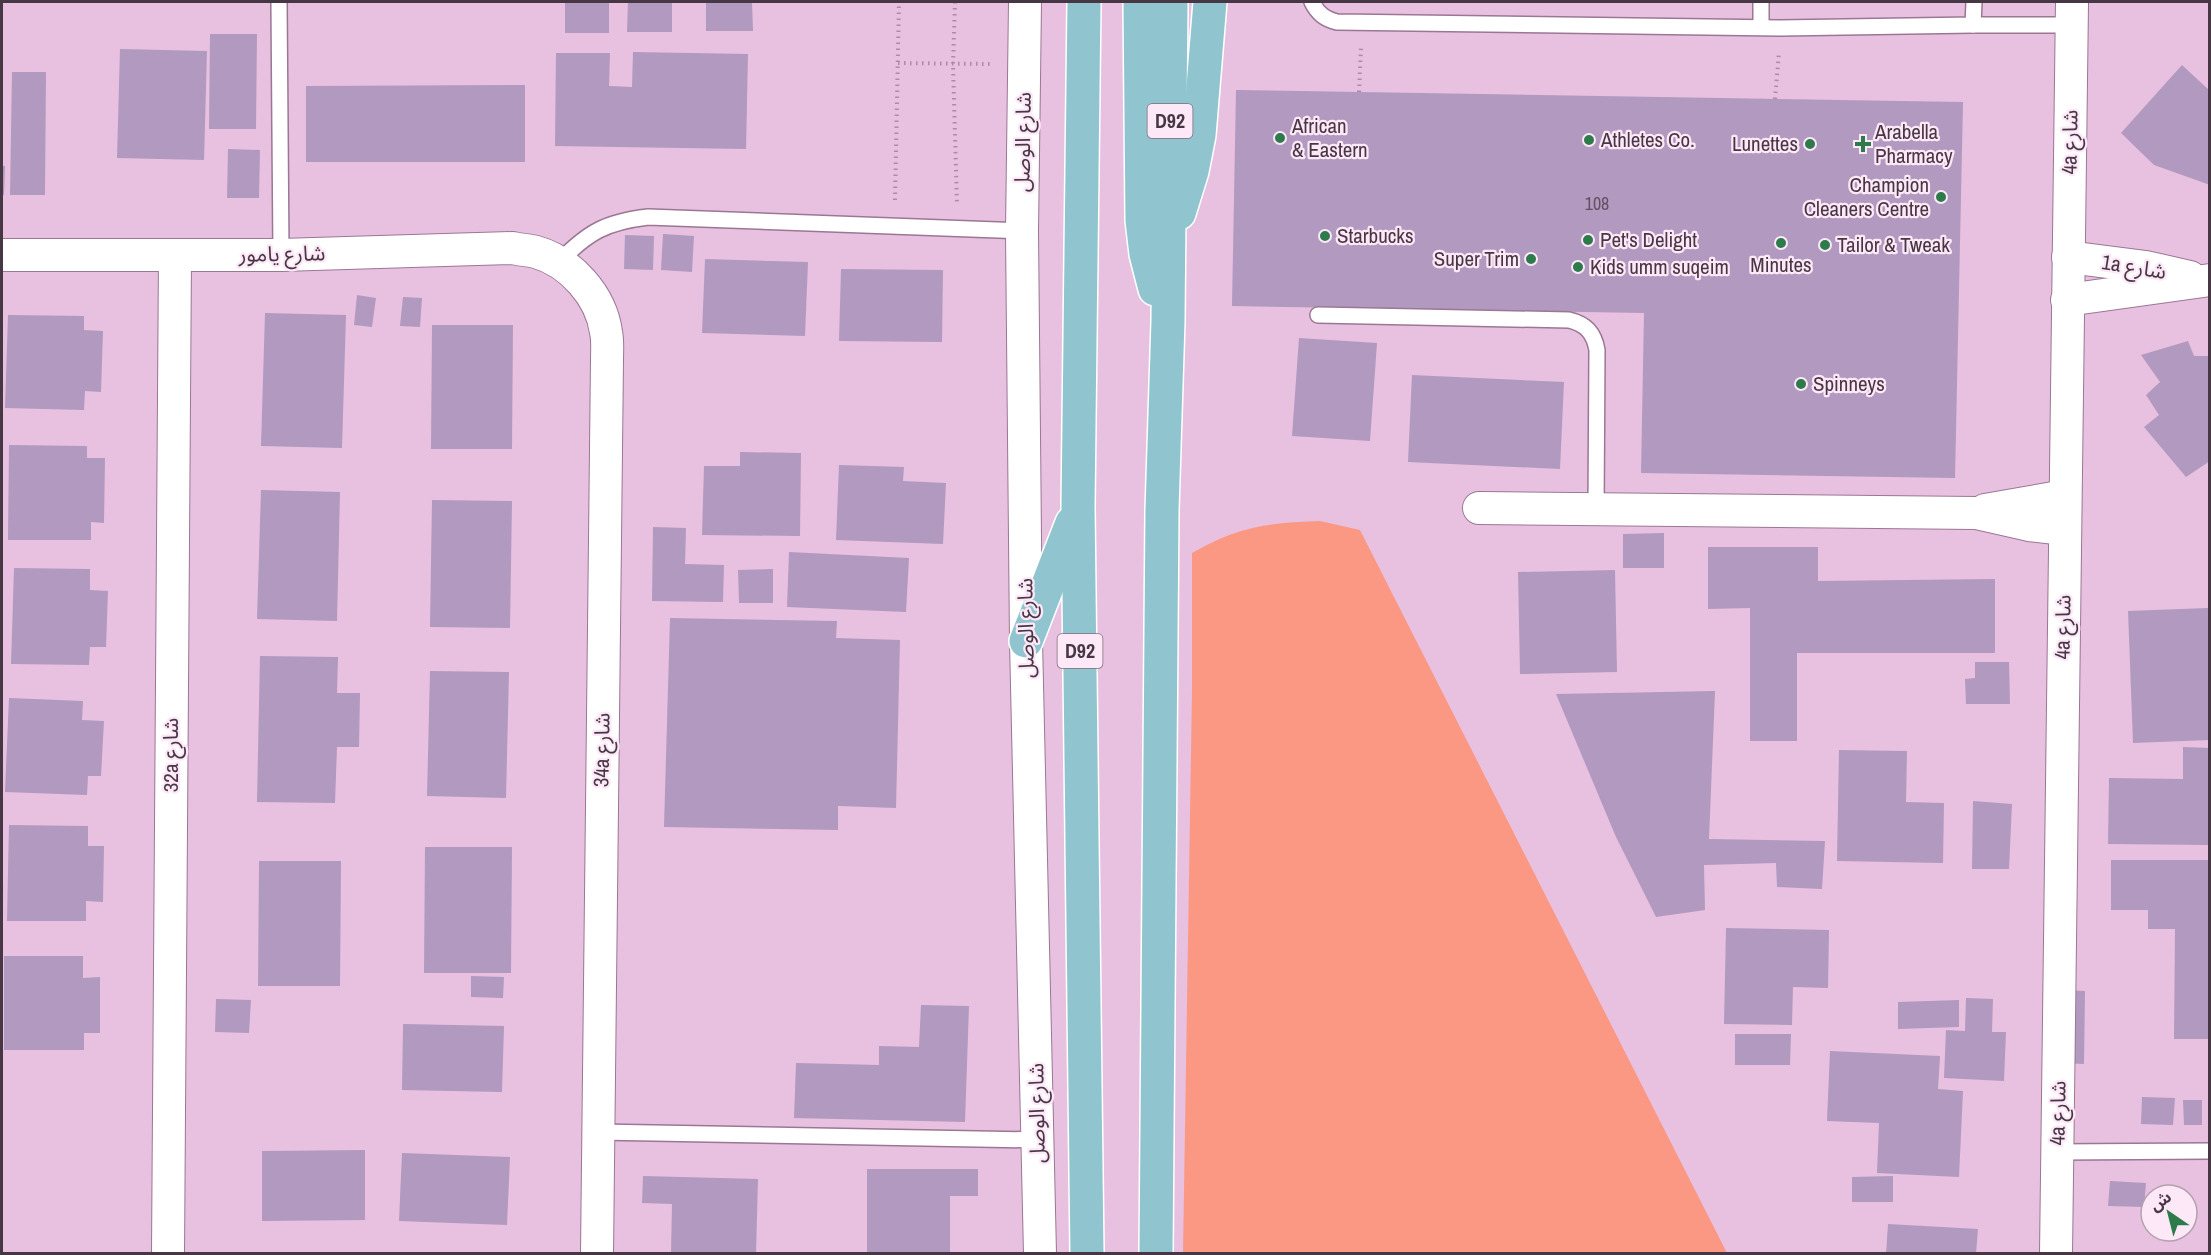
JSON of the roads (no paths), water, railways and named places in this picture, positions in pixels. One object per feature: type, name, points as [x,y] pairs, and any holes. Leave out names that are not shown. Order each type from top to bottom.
[{"type":"main road","points":[[1068,2],[1083,49]]},
{"type":"main road","name":"D92","points":[[1084,2],[1078,507],[1087,1254]]},
{"type":"main road","points":[[1140,2],[1142,220],[1146,254],[1155,288],[1168,321]]},
{"type":"main road","name":"D92","points":[[1156,1254],[1162,510],[1168,321],[1171,2]]},
{"type":"main road","points":[[1168,240],[1187,189],[1199,135],[1210,2]]},
{"type":"main road","points":[[1026,640],[1078,507]]},
{"type":"street","name":"شارع الوصل","points":[[1025,2],[1022,231],[1026,640],[1040,1254]]},
{"type":"street","name":"4a شارع","points":[[2056,1254],[2072,13]]},
{"type":"street","name":"شارع يامور","points":[[2,255],[281,255],[513,248],[537,252],[559,262]]},
{"type":"street","name":"32a شارع","points":[[168,1254],[175,256]]},
{"type":"street","name":"1a شارع","points":[[2068,257],[2146,267],[2205,280]]},
{"type":"street","name":"34a شارع","points":[[559,262],[581,281],[597,304],[606,332],[597,1254]]},
{"type":"street","name":"1a شارع","points":[[2067,300],[2205,280]]},
{"type":"street","points":[[1479,508],[1976,513],[2065,496]]},
{"type":"street","points":[[1976,513],[2029,525],[2065,529]]},
{"type":"lane","points":[[279,2],[281,255]]},
{"type":"lane","points":[[1312,2],[1318,12],[1327,19],[1337,22],[1780,28],[1973,25],[2072,13]]},
{"type":"lane","points":[[1761,2],[1761,27]]},
{"type":"lane","points":[[1973,25],[1974,2]]},
{"type":"lane","points":[[559,262],[579,242],[600,229],[623,220],[648,217],[1022,231]]},
{"type":"lane","points":[[1318,315],[1580,323],[1595,339],[1597,350],[1596,510]]},
{"type":"lane","points":[[598,1132],[1038,1140]]},
{"type":"lane","points":[[2058,1152],[2210,1151]]},
{"type":"place","name":"African & Eastern","points":[[1280,138]]},
{"type":"place","name":"Athletes Co.","points":[[1589,140]]},
{"type":"place","name":"Lunettes","points":[[1810,144]]},
{"type":"place","name":"Arabella Pharmacy","points":[[1863,144]]},
{"type":"place","name":"Champion Cleaners Centre","points":[[1941,197]]},
{"type":"place","name":"Starbucks","points":[[1325,236]]},
{"type":"place","name":"Pet's Delight","points":[[1588,240]]},
{"type":"place","name":"Minutes","points":[[1781,243]]},
{"type":"place","name":"Tailor & Tweak","points":[[1825,245]]},
{"type":"place","name":"Super Trim","points":[[1531,259]]},
{"type":"place","name":"Kids umm suqeim","points":[[1578,267]]},
{"type":"place","name":"Spinneys","points":[[1801,384]]}]
